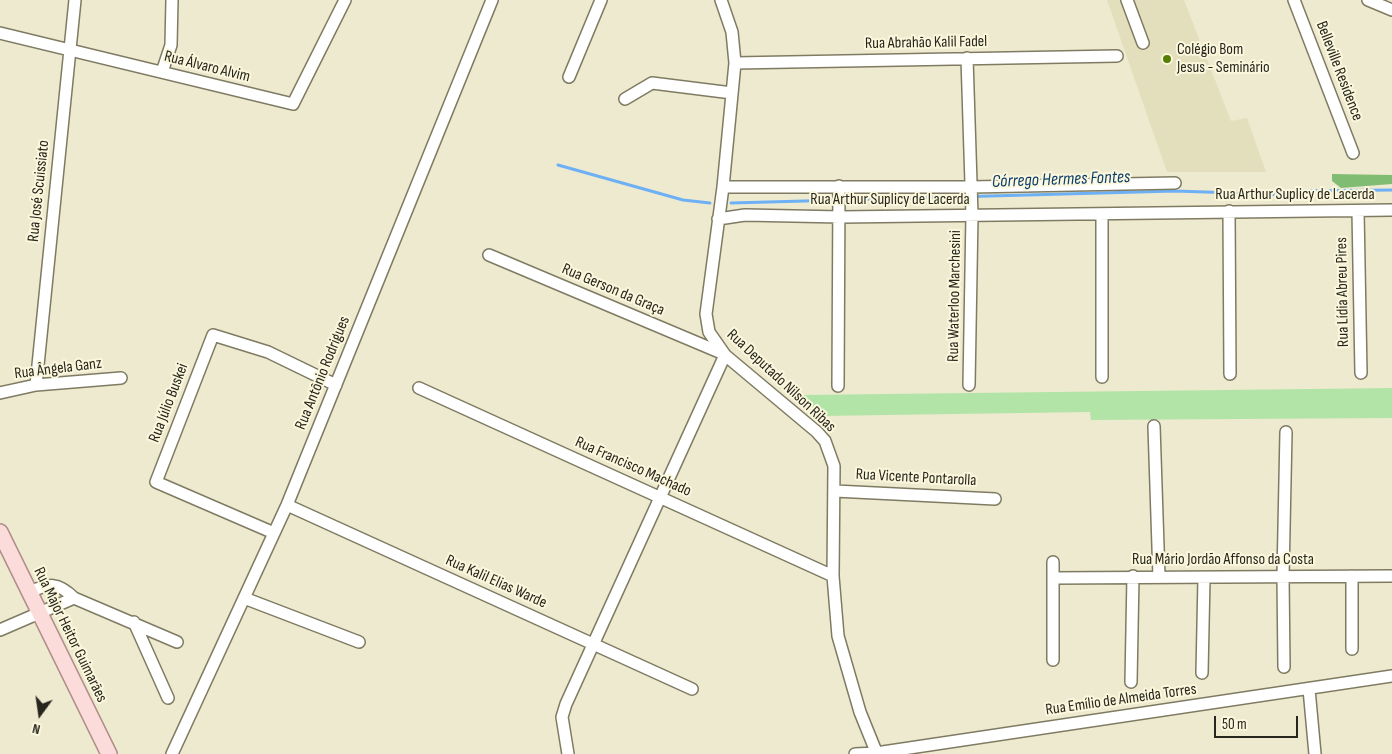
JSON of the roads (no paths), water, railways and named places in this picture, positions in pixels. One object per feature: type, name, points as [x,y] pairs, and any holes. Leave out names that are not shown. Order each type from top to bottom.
[{"type":"main road","name":"Rua Major Heitor Guimarães","points":[[0,532],[109,754]]},
{"type":"street","name":"Rua José Scuissiato","points":[[36,385],[75,0]]},
{"type":"street","points":[[162,72],[172,45],[172,0]]},
{"type":"street","name":"Rua Álvaro Alvim","points":[[0,33],[293,104],[345,0]]},
{"type":"street","name":"Rua Antônio Rodrigues","points":[[172,754],[287,505],[492,0]]},
{"type":"street","points":[[569,77],[601,0]]},
{"type":"street","name":"Rua Deputado Nilson Ribas","points":[[721,0],[732,32],[735,63],[706,314],[709,332],[725,355],[825,441],[834,466],[833,576],[842,653],[860,712],[877,754]]},
{"type":"street","points":[[1127,0],[1143,43]]},
{"type":"street","name":"Belleville Residence","points":[[1294,0],[1354,153]]},
{"type":"street","points":[[1368,0],[1392,10]]},
{"type":"street","name":"Rua Abrahão Kalil Fadel","points":[[735,63],[1117,56]]},
{"type":"street","name":"Rua Waterloo Marchesini","points":[[967,58],[972,215],[969,385]]},
{"type":"street","points":[[625,99],[652,82],[732,93]]},
{"type":"street","points":[[722,187],[971,187],[1175,183]]},
{"type":"street","points":[[838,386],[840,186]]},
{"type":"street","name":"Rua Arthur Suplicy de Lacerda","points":[[718,219],[745,215],[841,217],[1392,210]]},
{"type":"street","points":[[1229,211],[1230,374]]},
{"type":"street","name":"Rua Lídia Abreu Pires","points":[[1358,211],[1361,373]]},
{"type":"street","points":[[1102,214],[1102,377]]},
{"type":"street","name":"Rua Gerson da Graça","points":[[489,255],[725,355]]},
{"type":"street","name":"Rua Júlio Buskei","points":[[274,533],[156,482],[213,335],[276,355],[336,385]]},
{"type":"street","points":[[568,754],[562,724],[563,710],[725,355]]},
{"type":"street","name":"Rua Ângela Ganz","points":[[0,393],[36,385],[121,378]]},
{"type":"street","name":"Rua Francisco Machado","points":[[419,388],[833,576]]},
{"type":"street","points":[[1154,426],[1159,577]]},
{"type":"street","points":[[1284,667],[1283,576],[1286,432]]},
{"type":"street","name":"Rua Vicente Pontarolla","points":[[835,490],[995,499]]},
{"type":"street","name":"Rua Kalil Elias Warde","points":[[287,505],[692,690]]},
{"type":"street","points":[[1053,562],[1053,660]]},
{"type":"street","points":[[1131,682],[1132,576]]},
{"type":"street","name":"Rua Mário Jordão Affonso da Costa","points":[[1054,578],[1132,576],[1204,578],[1392,576]]},
{"type":"street","points":[[1352,576],[1352,649]]},
{"type":"street","points":[[1202,673],[1204,578]]},
{"type":"street","points":[[30,592],[53,585],[65,589],[74,598],[134,622],[176,642]]},
{"type":"street","points":[[0,630],[74,598]]},
{"type":"street","points":[[244,598],[359,642]]},
{"type":"street","points":[[134,622],[168,698]]},
{"type":"street","name":"Rua Emílio de Almeida Torres","points":[[855,754],[877,754],[1392,676]]},
{"type":"street","points":[[1310,689],[1315,754]]},
{"type":"waterway","points":[[558,165],[683,200],[710,203]]},
{"type":"waterway","name":"Córrego Hermes Fontes","points":[[731,203],[1175,191],[1235,193],[1262,197],[1289,191],[1392,190]]},
{"type":"place","name":"Colégio Bom Jesus - Seminário","points":[[1167,59]]}]
